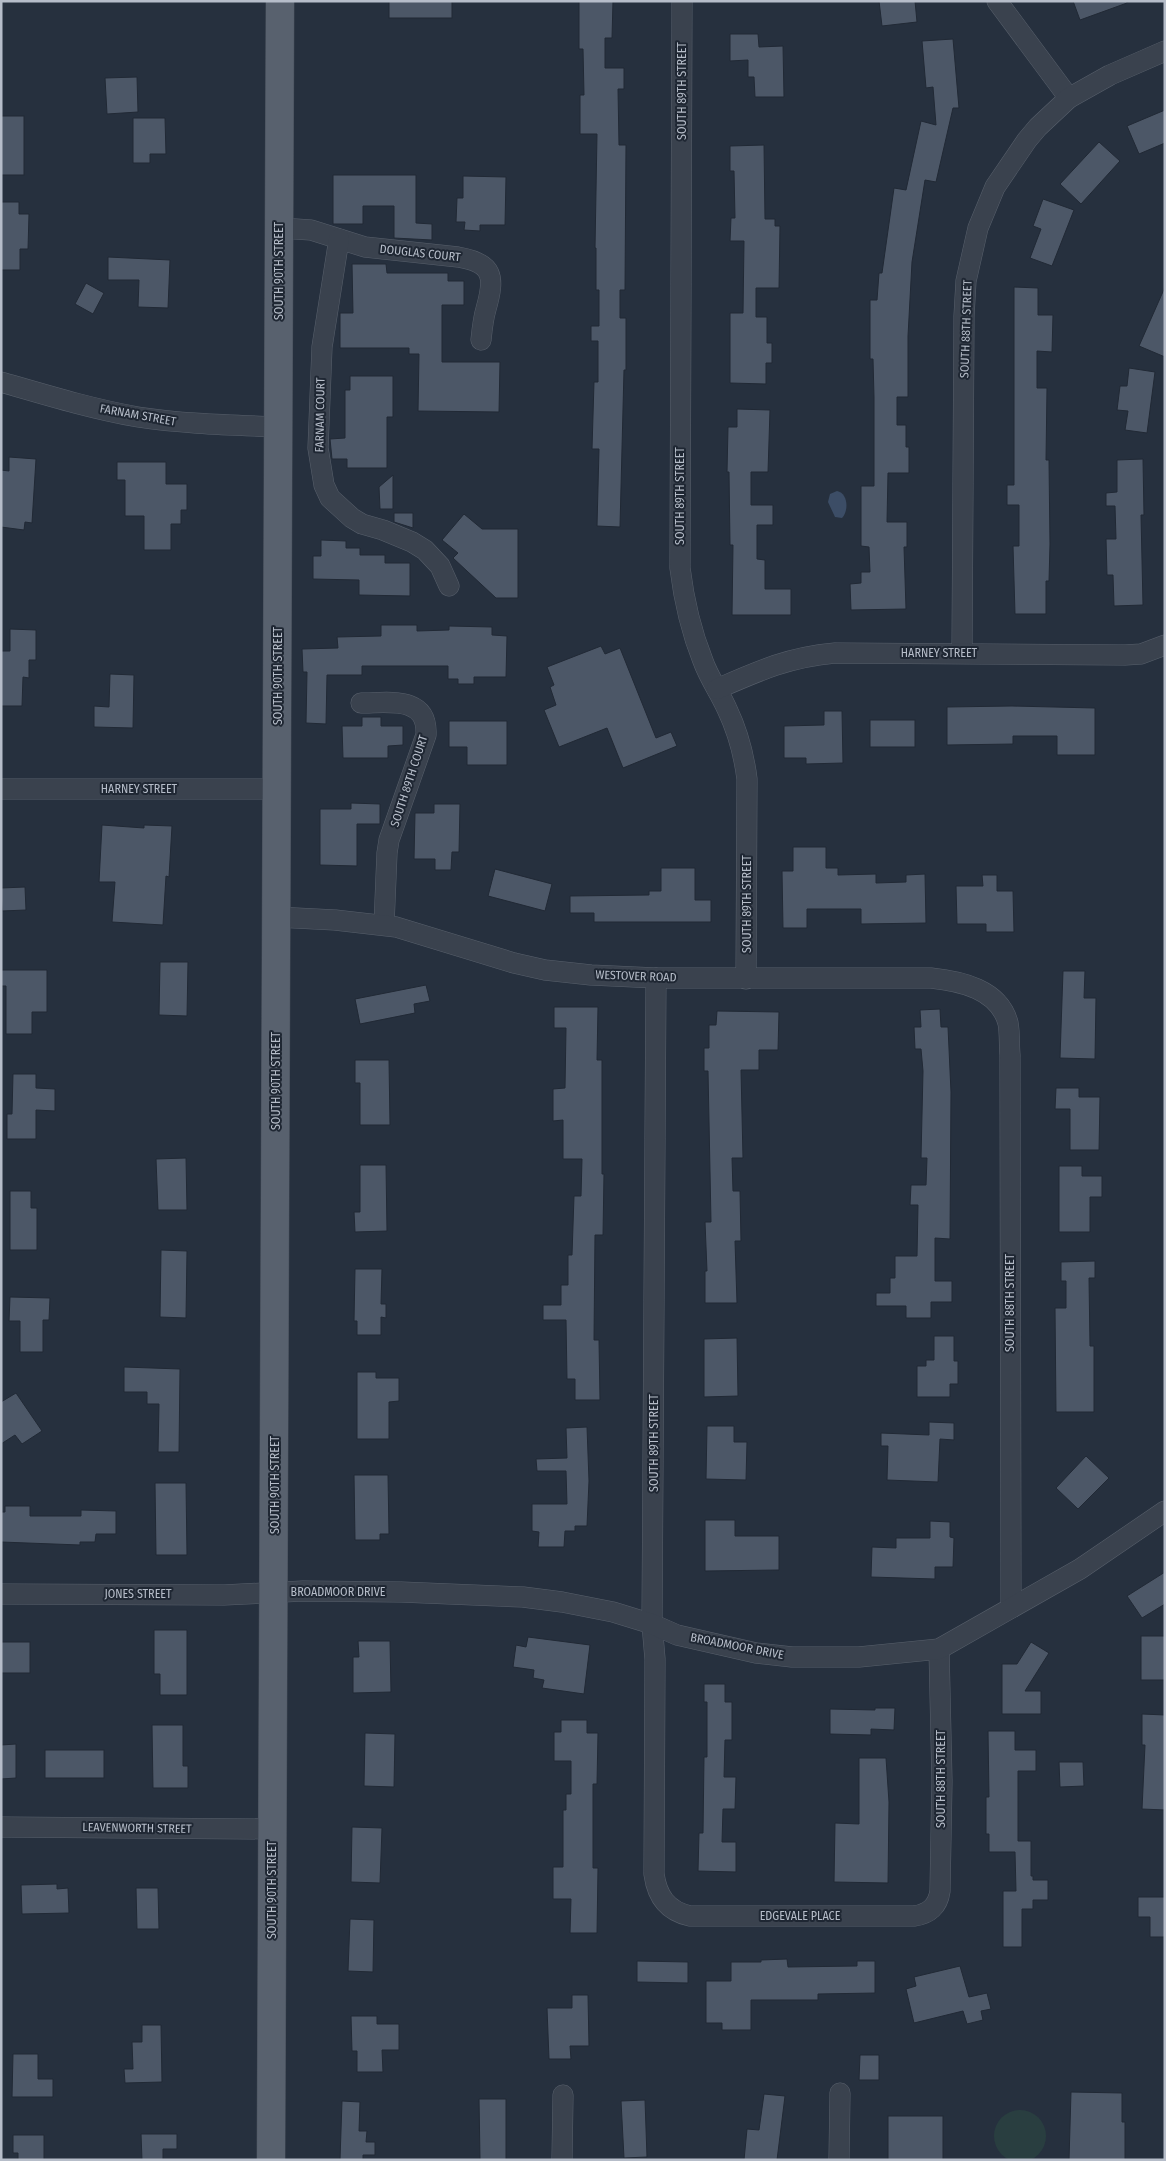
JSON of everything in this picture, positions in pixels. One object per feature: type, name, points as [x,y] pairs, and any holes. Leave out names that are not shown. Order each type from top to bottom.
[{"type":"main road","name":"SOUTH 90TH STREET","points":[[271,2160],[275,1592],[280,1]]},
{"type":"street","name":"SOUTH 89TH STREET","points":[[682,1],[680,568],[684,603],[691,628],[704,664],[740,739],[747,780],[746,979]]},
{"type":"street","points":[[998,1],[1069,98]]},
{"type":"street","name":"SOUTH 88TH STREET","points":[[962,652],[964,316],[966,281],[978,228],[995,187],[1038,127],[1069,98],[1110,75],[1165,52]]},
{"type":"street","name":"DOUGLAS COURT","points":[[280,228],[311,230],[365,247],[458,257],[470,259],[483,265],[490,274],[492,284],[485,311],[481,340]]},
{"type":"street","name":"FARNAM COURT","points":[[339,238],[322,347],[318,448],[324,485],[330,498],[352,518],[367,526],[405,539],[425,550],[440,566],[449,586]]},
{"type":"street","name":"FARNAM STREET","points":[[1,382],[50,396],[136,416],[189,423],[278,428]]},
{"type":"street","name":"HARNEY STREET","points":[[717,689],[783,661],[808,655],[962,652],[1125,655],[1140,654],[1165,645]]},
{"type":"street","name":"SOUTH 89TH COURT","points":[[361,703],[408,705],[416,709],[425,720],[426,735],[389,840],[377,924]]},
{"type":"street","name":"HARNEY STREET","points":[[1,789],[277,789]]},
{"type":"street","name":"WESTOVER ROAD","points":[[276,917],[377,924],[432,936],[514,963],[545,970],[591,975],[656,978],[938,979],[969,985],[983,992],[996,1002]]},
{"type":"street","name":"SOUTH 89TH STREET","points":[[656,978],[652,1624],[655,1659],[654,1874],[656,1887],[666,1904]]},
{"type":"street","name":"SOUTH 88TH STREET","points":[[996,1002],[1008,1025],[1010,1055],[1010,1608]]},
{"type":"street","name":"BROADMOOR DRIVE","points":[[275,1592],[401,1592],[523,1597],[562,1602],[612,1612],[704,1642],[756,1653],[792,1657],[859,1657],[939,1649],[1080,1569],[1165,1511]]},
{"type":"street","name":"JONES STREET","points":[[1,1594],[224,1595],[275,1592]]},
{"type":"street","name":"SOUTH 88TH STREET","points":[[934,1907],[938,1902],[940,1891],[942,1781],[939,1649]]},
{"type":"street","name":"LEAVENWORTH STREET","points":[[1,1827],[272,1830]]},
{"type":"street","name":"EDGEVALE PLACE","points":[[666,1904],[681,1914],[690,1916],[914,1916],[928,1912],[934,1907]]},
{"type":"street","points":[[839,2160],[840,2093]]},
{"type":"street","points":[[562,2095],[562,2160]]},
{"type":"green space","points":[[1020,2110],[1034,2114],[1042,2122],[1046,2136],[1042,2150],[1034,2158],[1020,2162],[1006,2158],[998,2150],[994,2136],[998,2122],[1006,2114]]},
{"type":"water","points":[[837,491],[841,492],[846,503],[846,511],[842,518],[835,517],[828,502],[830,494]]},
{"type":"building","points":[[389,1],[452,1],[452,18],[389,18]]},
{"type":"building","points":[[579,1],[613,1],[612,38],[605,38],[605,68],[624,68],[624,89],[618,89],[619,145],[626,145],[625,290],[620,290],[620,318],[626,318],[626,370],[624,370],[620,527],[597,526],[599,449],[592,449],[594,382],[598,382],[598,341],[591,341],[591,326],[599,326],[599,290],[596,290],[595,248],[597,134],[580,134],[580,95],[584,95],[583,49],[579,49]]},
{"type":"building","points":[[879,1],[915,1],[917,22],[882,26]]},
{"type":"building","points":[[1073,1],[1127,1],[1127,3],[1080,20]]},
{"type":"building","points":[[730,34],[758,34],[759,47],[783,46],[784,97],[755,97],[754,77],[748,77],[748,60],[730,61]]},
{"type":"building","points":[[953,39],[959,108],[953,108],[936,182],[925,180],[912,262],[908,336],[908,397],[897,397],[897,425],[906,425],[906,447],[909,447],[909,473],[888,473],[887,522],[907,522],[907,547],[904,547],[906,609],[851,610],[850,584],[861,583],[861,572],[870,572],[869,547],[861,546],[861,486],[874,486],[874,397],[873,359],[870,359],[870,300],[877,300],[879,273],[882,273],[894,188],[906,190],[921,121],[936,125],[933,87],[926,88],[922,41]]},
{"type":"building","points":[[137,77],[138,112],[107,114],[105,78]]},
{"type":"building","points":[[1165,110],[1165,143],[1139,154],[1127,126]]},
{"type":"building","points":[[1,116],[24,116],[24,175],[1,175]]},
{"type":"building","points":[[133,118],[165,118],[166,154],[150,154],[150,163],[133,163]]},
{"type":"building","points":[[1099,142],[1120,161],[1081,204],[1060,184]]},
{"type":"building","points":[[764,145],[765,219],[775,219],[775,226],[780,226],[779,288],[756,288],[756,317],[767,317],[767,343],[772,343],[772,363],[766,363],[766,384],[730,383],[730,313],[743,313],[744,241],[730,241],[731,218],[735,218],[734,171],[730,171],[730,146]]},
{"type":"building","points":[[333,175],[416,175],[416,223],[432,224],[432,240],[394,238],[394,206],[363,206],[363,224],[333,224]]},
{"type":"building","points":[[463,176],[506,177],[505,225],[480,225],[480,231],[464,230],[465,222],[456,222],[457,198],[463,198]]},
{"type":"building","points":[[1043,199],[1074,210],[1052,266],[1030,258],[1041,229],[1033,226]]},
{"type":"building","points":[[1,202],[19,202],[19,214],[29,214],[28,249],[20,249],[20,270],[1,270]]},
{"type":"building","points":[[108,257],[170,260],[168,308],[138,307],[139,280],[108,280]]},
{"type":"building","points":[[352,264],[386,264],[387,273],[448,273],[448,281],[464,281],[464,305],[442,305],[442,362],[500,362],[499,412],[418,411],[419,354],[409,354],[409,348],[340,348],[340,313],[353,313]]},
{"type":"building","points":[[86,283],[104,293],[93,314],[75,304]]},
{"type":"building","points":[[1014,287],[1038,288],[1038,315],[1053,315],[1052,352],[1037,351],[1037,388],[1047,388],[1046,460],[1049,460],[1050,544],[1049,581],[1046,581],[1046,614],[1015,614],[1013,546],[1019,546],[1019,505],[1007,505],[1007,485],[1014,485]]},
{"type":"building","points":[[1165,287],[1165,357],[1139,346]]},
{"type":"building","points":[[1129,368],[1155,372],[1147,433],[1125,430],[1128,411],[1117,410],[1120,386],[1127,386]]},
{"type":"building","points":[[350,376],[393,376],[393,417],[387,417],[387,468],[347,468],[347,459],[332,459],[330,439],[345,438],[345,390],[350,390]]},
{"type":"building","points":[[737,409],[770,410],[768,472],[751,472],[751,505],[773,505],[773,525],[757,525],[757,559],[765,560],[765,589],[791,589],[791,615],[732,615],[733,545],[730,545],[729,472],[727,472],[728,427],[737,427]]},
{"type":"building","points":[[9,457],[36,459],[32,523],[25,522],[24,530],[1,527],[1,470],[9,471]]},
{"type":"building","points":[[1143,459],[1144,515],[1141,515],[1143,605],[1114,606],[1113,575],[1107,575],[1106,539],[1116,539],[1115,506],[1106,506],[1106,493],[1117,492],[1117,460]]},
{"type":"building","points":[[117,462],[166,462],[166,484],[187,484],[187,510],[181,510],[181,524],[171,524],[171,550],[144,550],[144,516],[125,516],[125,480],[117,480]]},
{"type":"building","points":[[393,475],[393,509],[380,509],[379,487]]},
{"type":"building","points":[[394,513],[413,513],[413,528],[394,522]]},
{"type":"building","points":[[464,514],[482,529],[518,529],[518,598],[496,598],[453,558],[458,553],[442,540]]},
{"type":"building","points":[[321,540],[346,541],[346,548],[360,548],[360,555],[385,555],[385,563],[410,563],[410,596],[359,595],[359,580],[313,579],[313,556],[321,556]]},
{"type":"building","points":[[381,625],[417,625],[417,631],[449,630],[449,626],[492,627],[492,635],[507,636],[506,677],[474,677],[474,684],[458,684],[458,679],[448,679],[448,666],[362,666],[362,675],[327,675],[326,724],[306,723],[307,672],[303,672],[302,649],[338,648],[337,637],[381,636]]},
{"type":"building","points":[[10,629],[36,630],[36,660],[29,660],[29,678],[23,677],[22,706],[1,706],[1,651],[10,651]]},
{"type":"building","points":[[601,646],[605,654],[620,648],[656,738],[671,732],[677,746],[623,768],[607,728],[559,747],[544,710],[556,705],[550,687],[554,685],[547,667]]},
{"type":"building","points":[[110,674],[134,675],[133,728],[94,727],[94,706],[109,707]]},
{"type":"building","points":[[947,707],[1095,708],[1095,755],[1057,755],[1057,736],[1013,736],[1013,744],[947,745]]},
{"type":"building","points":[[824,711],[842,711],[843,763],[806,764],[806,758],[784,758],[784,726],[824,725]]},
{"type":"building","points":[[362,717],[381,717],[381,726],[403,726],[403,745],[388,746],[388,758],[343,758],[342,726],[362,726]]},
{"type":"building","points":[[870,720],[915,720],[915,747],[870,747]]},
{"type":"building","points":[[449,721],[507,721],[507,765],[467,765],[467,747],[449,747]]},
{"type":"building","points":[[351,803],[380,804],[380,824],[357,824],[357,866],[320,865],[320,809],[351,809]]},
{"type":"building","points":[[434,804],[460,804],[459,852],[452,852],[451,870],[435,870],[435,859],[414,859],[415,813],[434,813]]},
{"type":"building","points":[[102,825],[144,828],[144,825],[172,826],[169,877],[166,876],[163,925],[112,922],[115,882],[99,882]]},
{"type":"building","points":[[793,847],[826,847],[826,868],[838,868],[838,875],[876,874],[876,883],[906,882],[906,875],[925,874],[926,923],[861,924],[861,909],[807,909],[807,928],[783,928],[782,871],[793,871]]},
{"type":"building","points":[[661,868],[695,868],[695,900],[711,900],[711,922],[594,922],[594,913],[570,913],[570,896],[649,895],[649,891],[661,891]]},
{"type":"building","points":[[495,869],[552,884],[545,911],[488,896]]},
{"type":"building","points":[[982,875],[997,875],[997,891],[1013,891],[1014,932],[986,932],[986,924],[957,924],[956,886],[983,886]]},
{"type":"building","points":[[25,887],[26,910],[2,911],[1,888]]},
{"type":"building","points":[[160,962],[188,962],[187,1016],[159,1015]]},
{"type":"building","points":[[1,970],[47,970],[47,1012],[32,1012],[32,1034],[6,1034],[6,986],[1,986]]},
{"type":"building","points":[[1063,971],[1085,971],[1084,998],[1096,998],[1095,1059],[1060,1058]]},
{"type":"building","points":[[426,985],[430,1001],[414,1004],[415,1013],[360,1024],[355,999]]},
{"type":"building","points":[[554,1007],[598,1007],[597,1060],[602,1060],[602,1174],[604,1174],[603,1235],[595,1235],[594,1340],[599,1340],[600,1400],[575,1400],[575,1379],[567,1379],[566,1320],[543,1320],[543,1305],[561,1305],[561,1285],[568,1285],[568,1255],[572,1255],[574,1196],[581,1196],[582,1159],[563,1159],[563,1120],[553,1121],[553,1089],[565,1088],[566,1028],[554,1028]]},
{"type":"building","points":[[940,1009],[941,1027],[948,1027],[951,1092],[950,1239],[935,1238],[935,1281],[952,1281],[952,1302],[931,1302],[931,1318],[906,1318],[906,1306],[876,1306],[876,1293],[890,1293],[890,1278],[895,1278],[895,1256],[917,1256],[918,1205],[910,1205],[911,1185],[926,1185],[927,1158],[921,1158],[923,1071],[921,1049],[915,1049],[914,1027],[921,1027],[920,1010]]},
{"type":"building","points":[[717,1011],[779,1012],[778,1050],[759,1050],[759,1070],[741,1070],[743,1158],[732,1158],[733,1191],[740,1191],[741,1241],[735,1241],[737,1303],[705,1303],[705,1271],[707,1271],[705,1222],[711,1222],[708,1071],[704,1071],[704,1048],[709,1048],[709,1025],[716,1025]]},
{"type":"building","points":[[355,1060],[389,1060],[390,1125],[360,1125],[360,1083],[355,1083]]},
{"type":"building","points":[[13,1074],[36,1074],[36,1088],[55,1089],[55,1111],[36,1110],[36,1139],[7,1139],[7,1114],[12,1114]]},
{"type":"building","points":[[1056,1088],[1079,1088],[1079,1097],[1100,1097],[1099,1150],[1070,1150],[1070,1109],[1055,1109]]},
{"type":"building","points":[[186,1158],[187,1210],[158,1210],[156,1159]]},
{"type":"building","points":[[360,1165],[386,1165],[387,1231],[355,1232],[354,1212],[360,1212]]},
{"type":"building","points":[[1059,1166],[1082,1166],[1082,1176],[1102,1176],[1102,1197],[1090,1197],[1090,1232],[1059,1232]]},
{"type":"building","points":[[10,1191],[31,1191],[31,1208],[37,1208],[37,1250],[10,1250]]},
{"type":"building","points":[[161,1250],[187,1251],[186,1318],[160,1317]]},
{"type":"building","points":[[1095,1261],[1095,1278],[1089,1278],[1090,1346],[1094,1346],[1094,1412],[1056,1412],[1055,1308],[1066,1308],[1066,1281],[1061,1281],[1061,1262]]},
{"type":"building","points":[[355,1269],[382,1269],[381,1304],[386,1304],[386,1318],[381,1317],[381,1335],[357,1335],[357,1321],[354,1321]]},
{"type":"building","points":[[10,1297],[50,1298],[49,1320],[43,1320],[43,1352],[20,1352],[20,1321],[9,1321]]},
{"type":"building","points":[[934,1336],[954,1336],[954,1361],[958,1361],[958,1384],[950,1384],[950,1397],[917,1397],[917,1366],[926,1366],[926,1360],[934,1360]]},
{"type":"building","points":[[737,1338],[738,1396],[704,1397],[704,1339]]},
{"type":"building","points":[[124,1367],[180,1369],[179,1452],[158,1452],[159,1404],[147,1404],[147,1392],[124,1392]]},
{"type":"building","points":[[357,1372],[376,1372],[376,1378],[399,1378],[399,1401],[389,1402],[389,1439],[357,1439]]},
{"type":"building","points":[[16,1393],[42,1431],[22,1444],[15,1435],[1,1444],[1,1402]]},
{"type":"building","points":[[929,1422],[954,1423],[954,1440],[940,1439],[938,1482],[887,1480],[888,1446],[881,1446],[881,1433],[929,1435]]},
{"type":"building","points":[[707,1426],[734,1426],[734,1442],[747,1442],[746,1480],[706,1479]]},
{"type":"building","points":[[587,1427],[589,1481],[587,1526],[575,1526],[575,1531],[565,1531],[564,1547],[538,1547],[539,1532],[532,1531],[532,1504],[567,1504],[566,1471],[537,1471],[536,1459],[567,1458],[566,1428]]},
{"type":"building","points":[[1086,1456],[1109,1478],[1078,1509],[1056,1488]]},
{"type":"building","points":[[354,1475],[388,1475],[389,1534],[380,1534],[380,1540],[355,1540]]},
{"type":"building","points":[[155,1483],[186,1483],[187,1555],[156,1555]]},
{"type":"building","points":[[5,1506],[30,1506],[30,1516],[81,1516],[81,1510],[116,1511],[116,1534],[96,1534],[95,1542],[80,1542],[80,1545],[1,1542],[1,1512],[5,1512]]},
{"type":"building","points":[[705,1520],[735,1520],[735,1536],[779,1536],[779,1570],[705,1571]]},
{"type":"building","points":[[930,1521],[950,1522],[950,1537],[954,1538],[953,1567],[935,1567],[935,1579],[871,1577],[872,1547],[896,1548],[896,1538],[930,1538]]},
{"type":"building","points":[[1165,1572],[1165,1604],[1142,1618],[1127,1596]]},
{"type":"building","points":[[154,1630],[187,1630],[187,1695],[160,1695],[160,1674],[154,1674]]},
{"type":"building","points":[[1141,1636],[1165,1636],[1165,1680],[1141,1680]]},
{"type":"building","points":[[528,1637],[590,1645],[584,1694],[542,1688],[544,1680],[533,1678],[534,1670],[513,1667],[516,1645],[526,1647]]},
{"type":"building","points":[[358,1641],[390,1641],[391,1692],[353,1693],[353,1657],[359,1657]]},
{"type":"building","points":[[1,1642],[30,1642],[30,1673],[1,1673]]},
{"type":"building","points":[[1031,1642],[1049,1653],[1025,1691],[1041,1691],[1041,1714],[1002,1714],[1002,1664],[1017,1664]]},
{"type":"building","points":[[704,1684],[725,1684],[725,1702],[732,1702],[732,1740],[725,1740],[724,1777],[736,1777],[735,1809],[723,1809],[722,1842],[736,1842],[736,1872],[698,1871],[699,1833],[703,1833],[704,1757],[707,1757],[707,1702],[704,1702]]},
{"type":"building","points":[[875,1708],[895,1708],[894,1730],[871,1729],[871,1735],[830,1734],[830,1709],[875,1710]]},
{"type":"building","points":[[1142,1714],[1165,1715],[1165,1810],[1142,1809],[1145,1745],[1142,1745]]},
{"type":"building","points":[[561,1720],[587,1720],[587,1733],[598,1733],[597,1784],[593,1784],[593,1868],[598,1868],[597,1933],[570,1933],[571,1899],[553,1899],[553,1867],[563,1867],[563,1810],[566,1810],[566,1794],[571,1794],[571,1761],[554,1761],[554,1732],[561,1732]]},
{"type":"building","points":[[152,1725],[183,1725],[183,1766],[188,1766],[188,1788],[153,1788]]},
{"type":"building","points":[[988,1731],[1015,1731],[1015,1750],[1036,1750],[1036,1771],[1018,1771],[1018,1841],[1031,1841],[1031,1876],[1033,1876],[1033,1880],[1048,1880],[1048,1900],[1033,1900],[1033,1909],[1022,1909],[1022,1947],[1003,1947],[1003,1891],[1016,1891],[1015,1852],[989,1852],[989,1834],[986,1834],[986,1797],[989,1797]]},
{"type":"building","points":[[365,1733],[395,1734],[394,1787],[364,1786]]},
{"type":"building","points":[[16,1744],[16,1778],[1,1779],[1,1745]]},
{"type":"building","points":[[45,1750],[104,1750],[104,1778],[45,1778]]},
{"type":"building","points":[[859,1758],[886,1758],[889,1802],[888,1883],[834,1882],[835,1823],[859,1824]]},
{"type":"building","points":[[1059,1762],[1083,1762],[1084,1786],[1060,1787]]},
{"type":"building","points":[[352,1827],[382,1828],[380,1883],[351,1882]]},
{"type":"building","points":[[57,1884],[57,1889],[68,1888],[69,1913],[22,1914],[21,1885]]},
{"type":"building","points":[[136,1888],[158,1888],[159,1929],[137,1929]]},
{"type":"building","points":[[1138,1897],[1165,1897],[1165,1937],[1150,1937],[1150,1917],[1138,1917]]},
{"type":"building","points":[[350,1919],[374,1920],[373,1972],[348,1971]]},
{"type":"building","points":[[787,1959],[788,1967],[857,1966],[857,1961],[875,1961],[875,1993],[818,1994],[818,2000],[751,2000],[751,2030],[722,2030],[722,2023],[706,2023],[706,1981],[731,1981],[731,1962],[761,1962],[761,1960]]},
{"type":"building","points":[[637,1961],[688,1962],[688,1983],[637,1982]]},
{"type":"building","points":[[960,1966],[969,1997],[987,1993],[991,2009],[981,2011],[983,2020],[967,2024],[963,2011],[914,2023],[906,1989],[916,1986],[914,1977]]},
{"type":"building","points":[[572,1995],[588,1995],[589,2046],[570,2046],[571,2059],[549,2059],[547,2008],[572,2008]]},
{"type":"building","points":[[351,2016],[377,2016],[377,2024],[399,2024],[399,2050],[382,2050],[383,2072],[357,2072],[357,2051],[352,2051]]},
{"type":"building","points":[[142,2025],[161,2025],[162,2082],[125,2083],[124,2069],[133,2069],[132,2042],[142,2042]]},
{"type":"building","points":[[13,2054],[38,2054],[38,2079],[53,2079],[53,2097],[12,2097]]},
{"type":"building","points":[[860,2055],[879,2055],[879,2080],[859,2080]]},
{"type":"building","points":[[1071,2092],[1122,2093],[1122,2122],[1125,2122],[1125,2160],[1069,2160]]},
{"type":"building","points":[[764,2094],[785,2096],[777,2160],[744,2160],[747,2129],[759,2130]]},
{"type":"building","points":[[479,2099],[506,2099],[506,2160],[480,2160]]},
{"type":"building","points":[[645,2100],[647,2157],[624,2158],[621,2101]]},
{"type":"building","points":[[342,2101],[360,2102],[359,2131],[367,2131],[366,2142],[375,2142],[375,2155],[363,2155],[363,2160],[340,2160]]},
{"type":"building","points":[[888,2116],[943,2116],[943,2160],[888,2160]]},
{"type":"building","points":[[141,2134],[177,2134],[177,2149],[163,2149],[163,2160],[142,2160]]},
{"type":"building","points":[[13,2135],[44,2135],[44,2160],[18,2160],[18,2153],[13,2153]]}]
